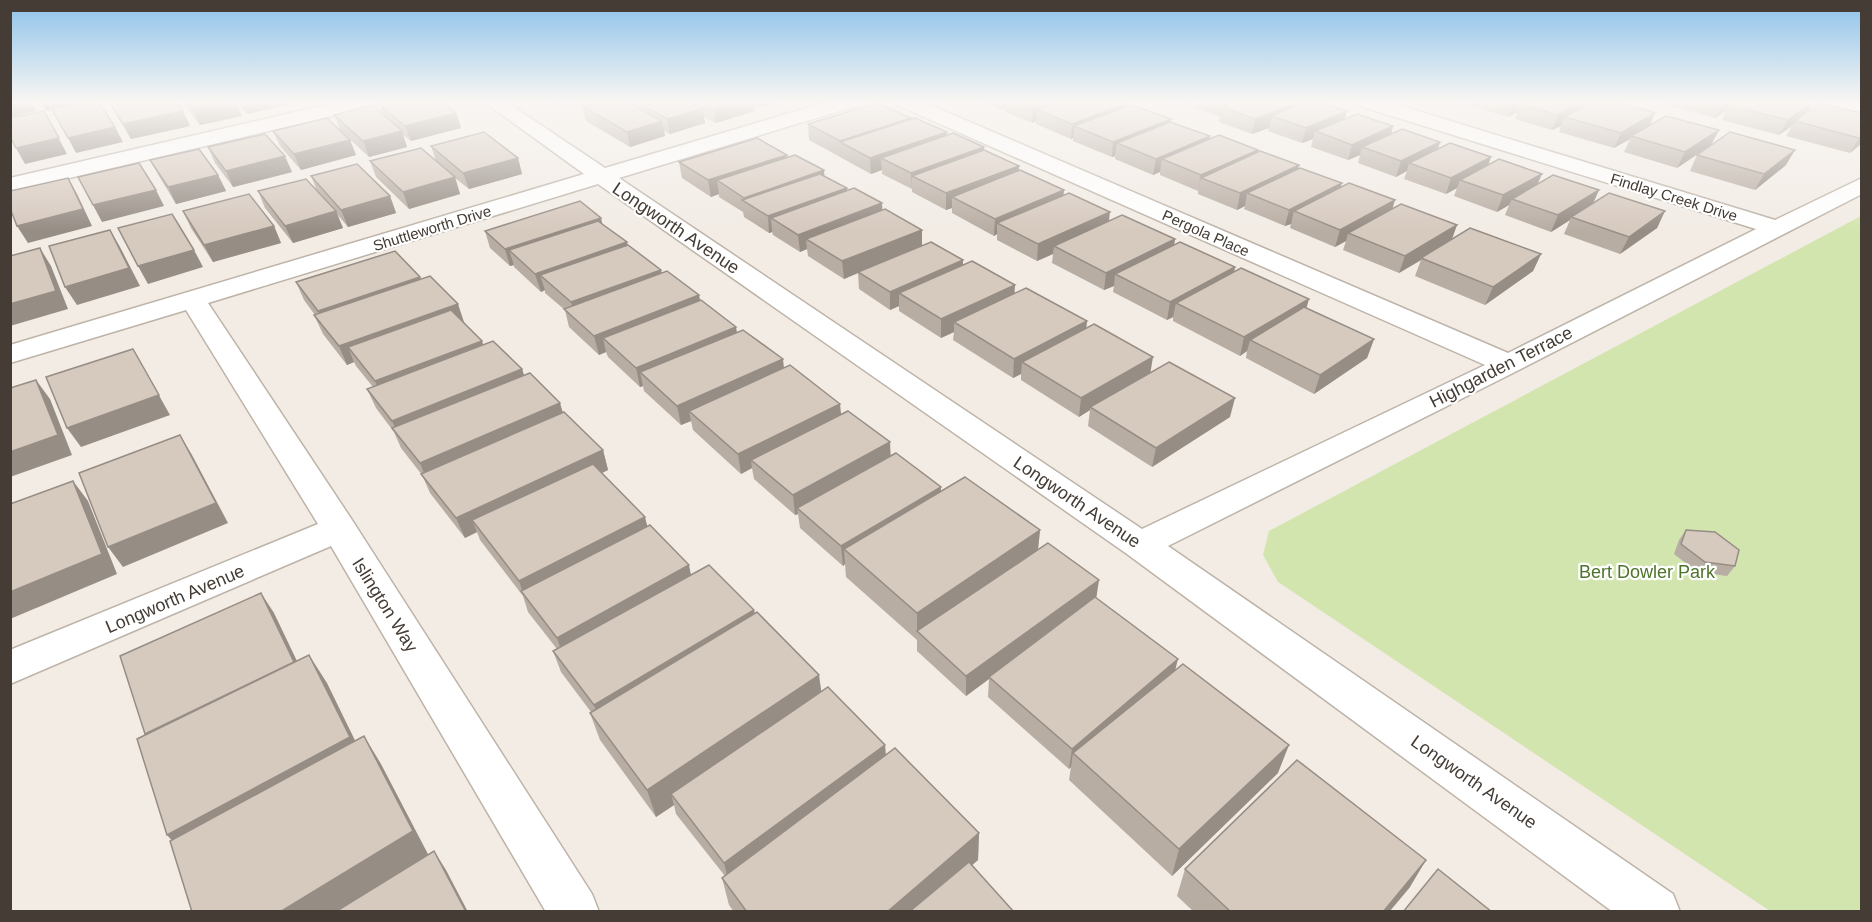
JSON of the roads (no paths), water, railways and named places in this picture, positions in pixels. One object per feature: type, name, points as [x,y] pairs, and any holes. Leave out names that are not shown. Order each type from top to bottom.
[{"type":"street","points":[[10,185],[186,144]]},
{"type":"street","name":"Longworth Avenue","points":[[554,144],[1140,545],[1655,912]]},
{"type":"street","name":"Shuttleworth Drive","points":[[10,354],[710,144]]},
{"type":"street","name":"Pergola Place","points":[[1003,144],[1508,364]]},
{"type":"street","name":"Findlay Creek Drive","points":[[1505,144],[1776,228]]},
{"type":"street","name":"Highgarden Terrace","points":[[1140,545],[1508,364],[1862,185]]},
{"type":"street","name":"Islington Way","points":[[194,300],[339,529],[574,912]]},
{"type":"street","name":"Longworth Avenue","points":[[10,668],[339,529]]},
{"type":"park label","name":"Bert Dowler Park","points":[[1647,572]]}]
